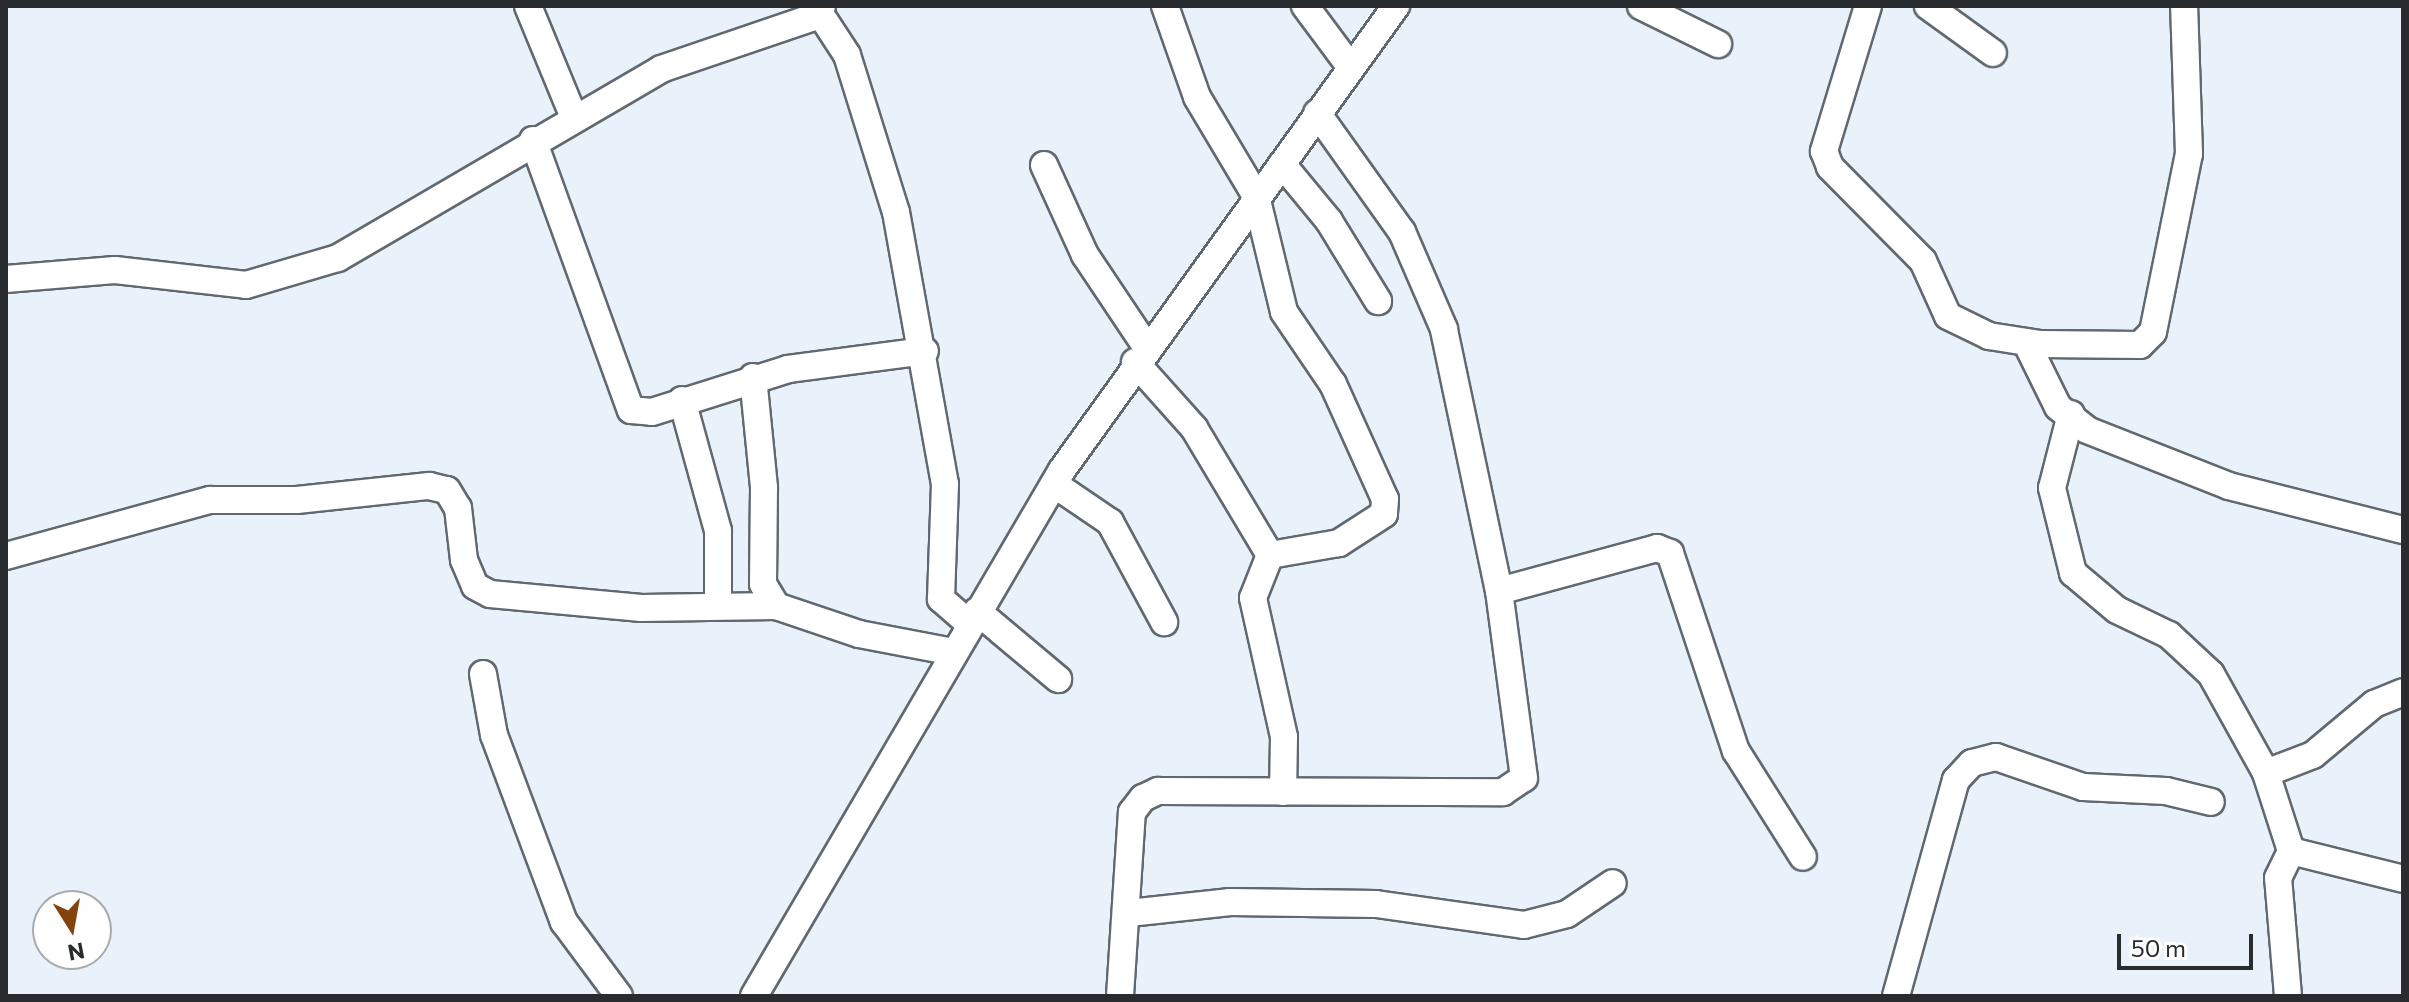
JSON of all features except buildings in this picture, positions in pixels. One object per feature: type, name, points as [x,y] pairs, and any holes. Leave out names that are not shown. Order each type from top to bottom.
[{"type":"street","points":[[528,6],[573,115]]},
{"type":"street","points":[[1165,6],[1203,111],[1256,196],[1272,286],[1333,384],[1385,499],[1384,514],[1339,543],[1270,555]]},
{"type":"street","points":[[1305,6],[1349,65]]},
{"type":"street","points":[[754,996],[973,617],[1054,484],[1140,354],[1282,164],[1349,65],[1396,6]]},
{"type":"street","points":[[1641,6],[1718,44]]},
{"type":"street","points":[[1868,6],[1824,151],[1830,167],[1923,261],[1948,316],[1989,336],[2026,342],[2140,345],[2153,332],[2189,154],[2184,6]]},
{"type":"street","points":[[1928,6],[1993,53]]},
{"type":"street","points":[[6,279],[115,270],[261,283],[362,246],[573,115],[692,55],[820,9],[847,55],[896,212],[925,351],[945,484],[941,599],[973,617],[1058,679]]},
{"type":"street","points":[[1120,996],[1129,913],[1132,812],[1143,798],[1158,791],[1516,788],[1526,766],[1499,591],[1444,329],[1402,232],[1317,113]]},
{"type":"street","points":[[533,140],[624,404],[641,413],[753,377],[925,351]]},
{"type":"street","points":[[1282,164],[1329,221],[1378,301]]},
{"type":"street","points":[[1044,165],[1085,255],[1140,354],[1194,428],[1270,555]]},
{"type":"street","points":[[2026,342],[2058,407],[2071,414],[2087,430],[2229,486],[2403,530]]},
{"type":"street","points":[[753,377],[764,488],[763,584],[776,606]]},
{"type":"street","points":[[682,400],[718,531],[718,602]]},
{"type":"street","points":[[2071,414],[2052,488],[2073,573],[2117,610],[2169,635],[2211,674],[2266,773],[2291,851],[2278,878],[2288,996]]},
{"type":"street","points":[[1054,484],[1110,522],[1164,622]]},
{"type":"street","points":[[6,556],[210,500],[429,486],[453,499],[464,560],[475,586],[490,594],[641,608],[718,602],[776,606],[859,634],[953,652]]},
{"type":"street","points":[[1499,591],[1657,548],[1670,553],[1736,751],[1803,857]]},
{"type":"street","points":[[1270,555],[1253,598],[1284,737],[1283,792]]},
{"type":"street","points":[[483,674],[494,735],[564,922],[619,996]]},
{"type":"street","points":[[2266,773],[2313,755],[2374,704],[2403,692]]},
{"type":"street","points":[[1896,996],[1956,780],[1972,763],[1996,757],[2083,787],[2166,791],[2211,802]]},
{"type":"street","points":[[2291,851],[2403,879]]},
{"type":"street","points":[[1129,913],[1230,902],[1376,904],[1524,925],[1567,914],[1613,883]]}]
